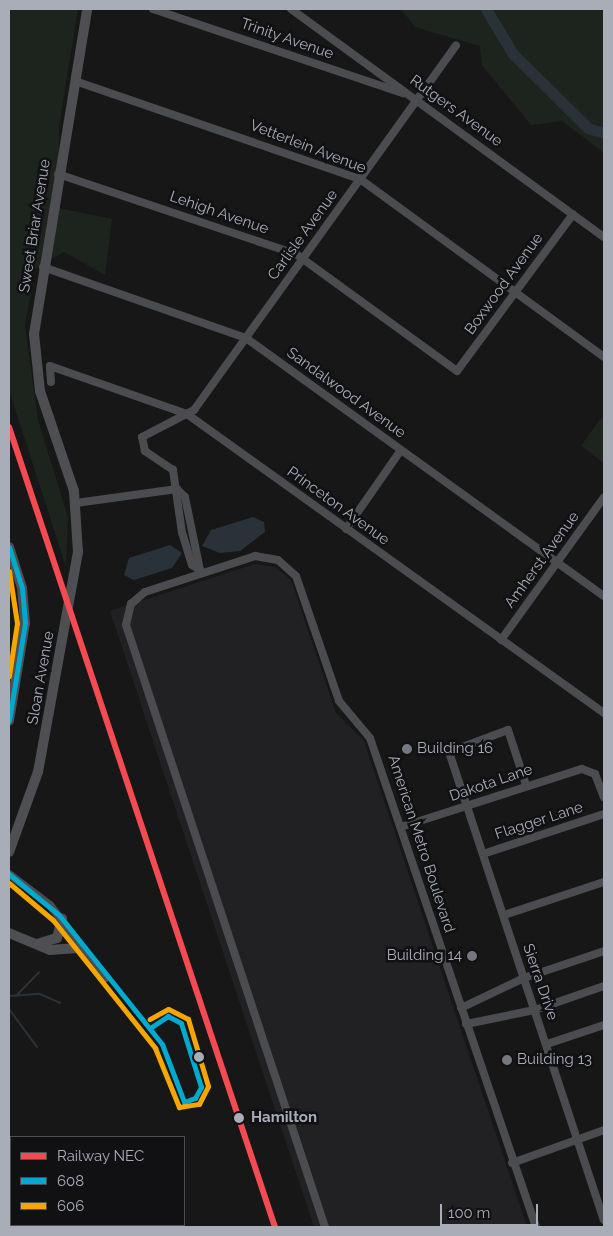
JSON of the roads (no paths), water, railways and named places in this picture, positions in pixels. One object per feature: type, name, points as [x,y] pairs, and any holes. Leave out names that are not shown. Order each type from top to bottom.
[{"type":"main road","name":"Sweet Briar Avenue","points":[[76,503],[36,375],[34,334],[58,174],[87,9]]},
{"type":"main road","name":"Sloan Avenue","points":[[9,852],[37,778],[52,702],[75,573],[78,521],[76,503]]},
{"type":"main road","points":[[9,546],[22,588],[25,623],[9,720]]},
{"type":"main road","points":[[9,835],[20,827]]},
{"type":"main road","points":[[33,944],[56,940],[62,919]]},
{"type":"main road","points":[[9,933],[54,951],[81,948]]},
{"type":"street","name":"Trinity Avenue","points":[[153,9],[414,98]]},
{"type":"street","name":"Rutgers Avenue","points":[[291,9],[604,237]]},
{"type":"street","name":"Carlisle Avenue","points":[[186,414],[246,338],[360,179],[414,98],[456,45]]},
{"type":"street","name":"Vetterlein Avenue","points":[[75,81],[360,179],[604,356]]},
{"type":"street","name":"Lehigh Avenue","points":[[58,174],[303,258],[457,371]]},
{"type":"street","name":"Boxwood Avenue","points":[[457,371],[573,214]]},
{"type":"street","name":"Sandalwood Avenue","points":[[43,267],[246,338],[604,596]]},
{"type":"street","name":"Princeton Avenue","points":[[52,382],[50,366],[186,414],[604,713]]},
{"type":"street","points":[[186,414],[144,434],[141,440],[145,451],[172,470],[177,489],[185,497],[200,570]]},
{"type":"street","points":[[346,529],[401,450]]},
{"type":"street","points":[[76,503],[177,489]]},
{"type":"street","name":"Amherst Avenue","points":[[501,640],[604,497]]},
{"type":"street","name":"American Metro Boulevard","points":[[325,1227],[126,630],[128,612],[137,597],[200,570],[261,556],[280,562],[294,573],[338,698],[370,738],[512,1163],[536,1227]]},
{"type":"street","name":"Sierra Drive","points":[[526,785],[508,730],[449,752],[604,1220]]},
{"type":"street","name":"Dakota Lane","points":[[401,827],[466,807],[572,770],[590,770],[604,797]]},
{"type":"street","name":"Flagger Lane","points":[[483,854],[604,814]]},
{"type":"street","points":[[9,874],[44,899],[62,919],[81,948],[106,978]]},
{"type":"street","points":[[504,915],[604,882]]},
{"type":"street","points":[[461,1008],[524,978],[604,951]]},
{"type":"street","points":[[466,1024],[535,1010],[604,986]]},
{"type":"street","points":[[547,1044],[604,1025]]},
{"type":"street","points":[[512,1163],[604,1130]]},
{"type":"waterway","points":[[486,9],[513,54],[588,128],[604,133]]},
{"type":"waterway","points":[[16,996],[39,972]]},
{"type":"waterway","points":[[9,996],[40,994],[60,1003]]},
{"type":"waterway","points":[[9,1009],[37,1047]]},
{"type":"rail line","name":"NEC","points":[[9,427],[275,1227]]},
{"type":"place","name":"Building 16","points":[[407,749]]},
{"type":"place","name":"Building 14","points":[[472,956]]},
{"type":"place","name":"Building 13","points":[[507,1060]]},
{"type":"place","name":"Hamilton","points":[[239,1118]]}]
